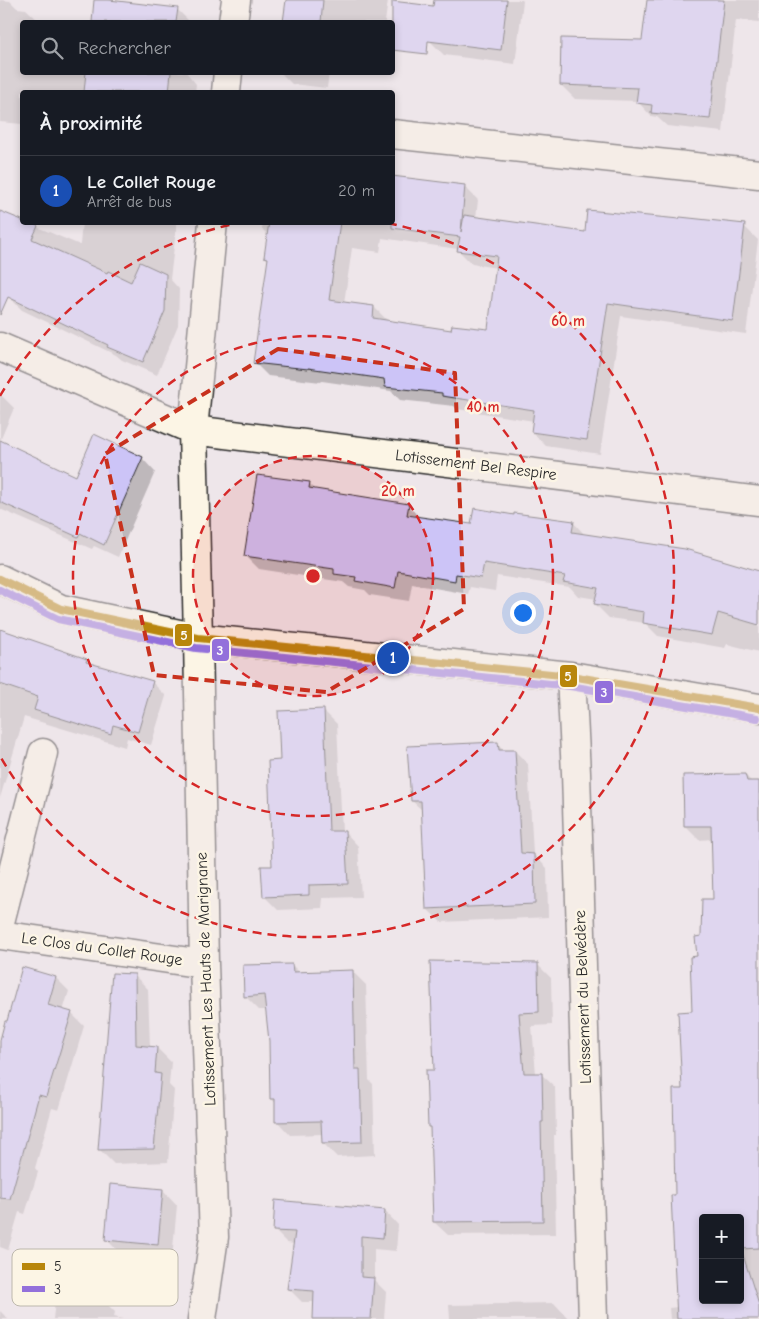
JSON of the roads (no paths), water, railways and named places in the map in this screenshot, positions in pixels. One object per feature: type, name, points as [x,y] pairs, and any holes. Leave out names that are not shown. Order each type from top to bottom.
[{"type":"street","points":[[233,20],[236,0]]},
{"type":"street","points":[[226,90],[228,75]]},
{"type":"street","points":[[395,134],[759,174]]},
{"type":"street","points":[[198,638],[193,430],[213,225]]},
{"type":"street","name":"Lotissement Bel Respire","points":[[0,347],[193,430],[759,501]]},
{"type":"street","points":[[0,579],[61,609],[198,638],[571,676],[759,708]]},
{"type":"street","name":"Lotissement Les Hauts de Marignane","points":[[198,638],[204,964],[214,1237],[202,1319]]},
{"type":"street","name":"Lotissement du Belvédère","points":[[571,676],[576,773],[593,1319]]},
{"type":"street","name":"Le Clos du Collet Rouge","points":[[0,922],[43,753]]},
{"type":"street","name":"Le Clos du Collet Rouge","points":[[0,935],[204,964]]},
{"type":"place","name":"Le Collet Rouge","points":[[393,658]]}]
